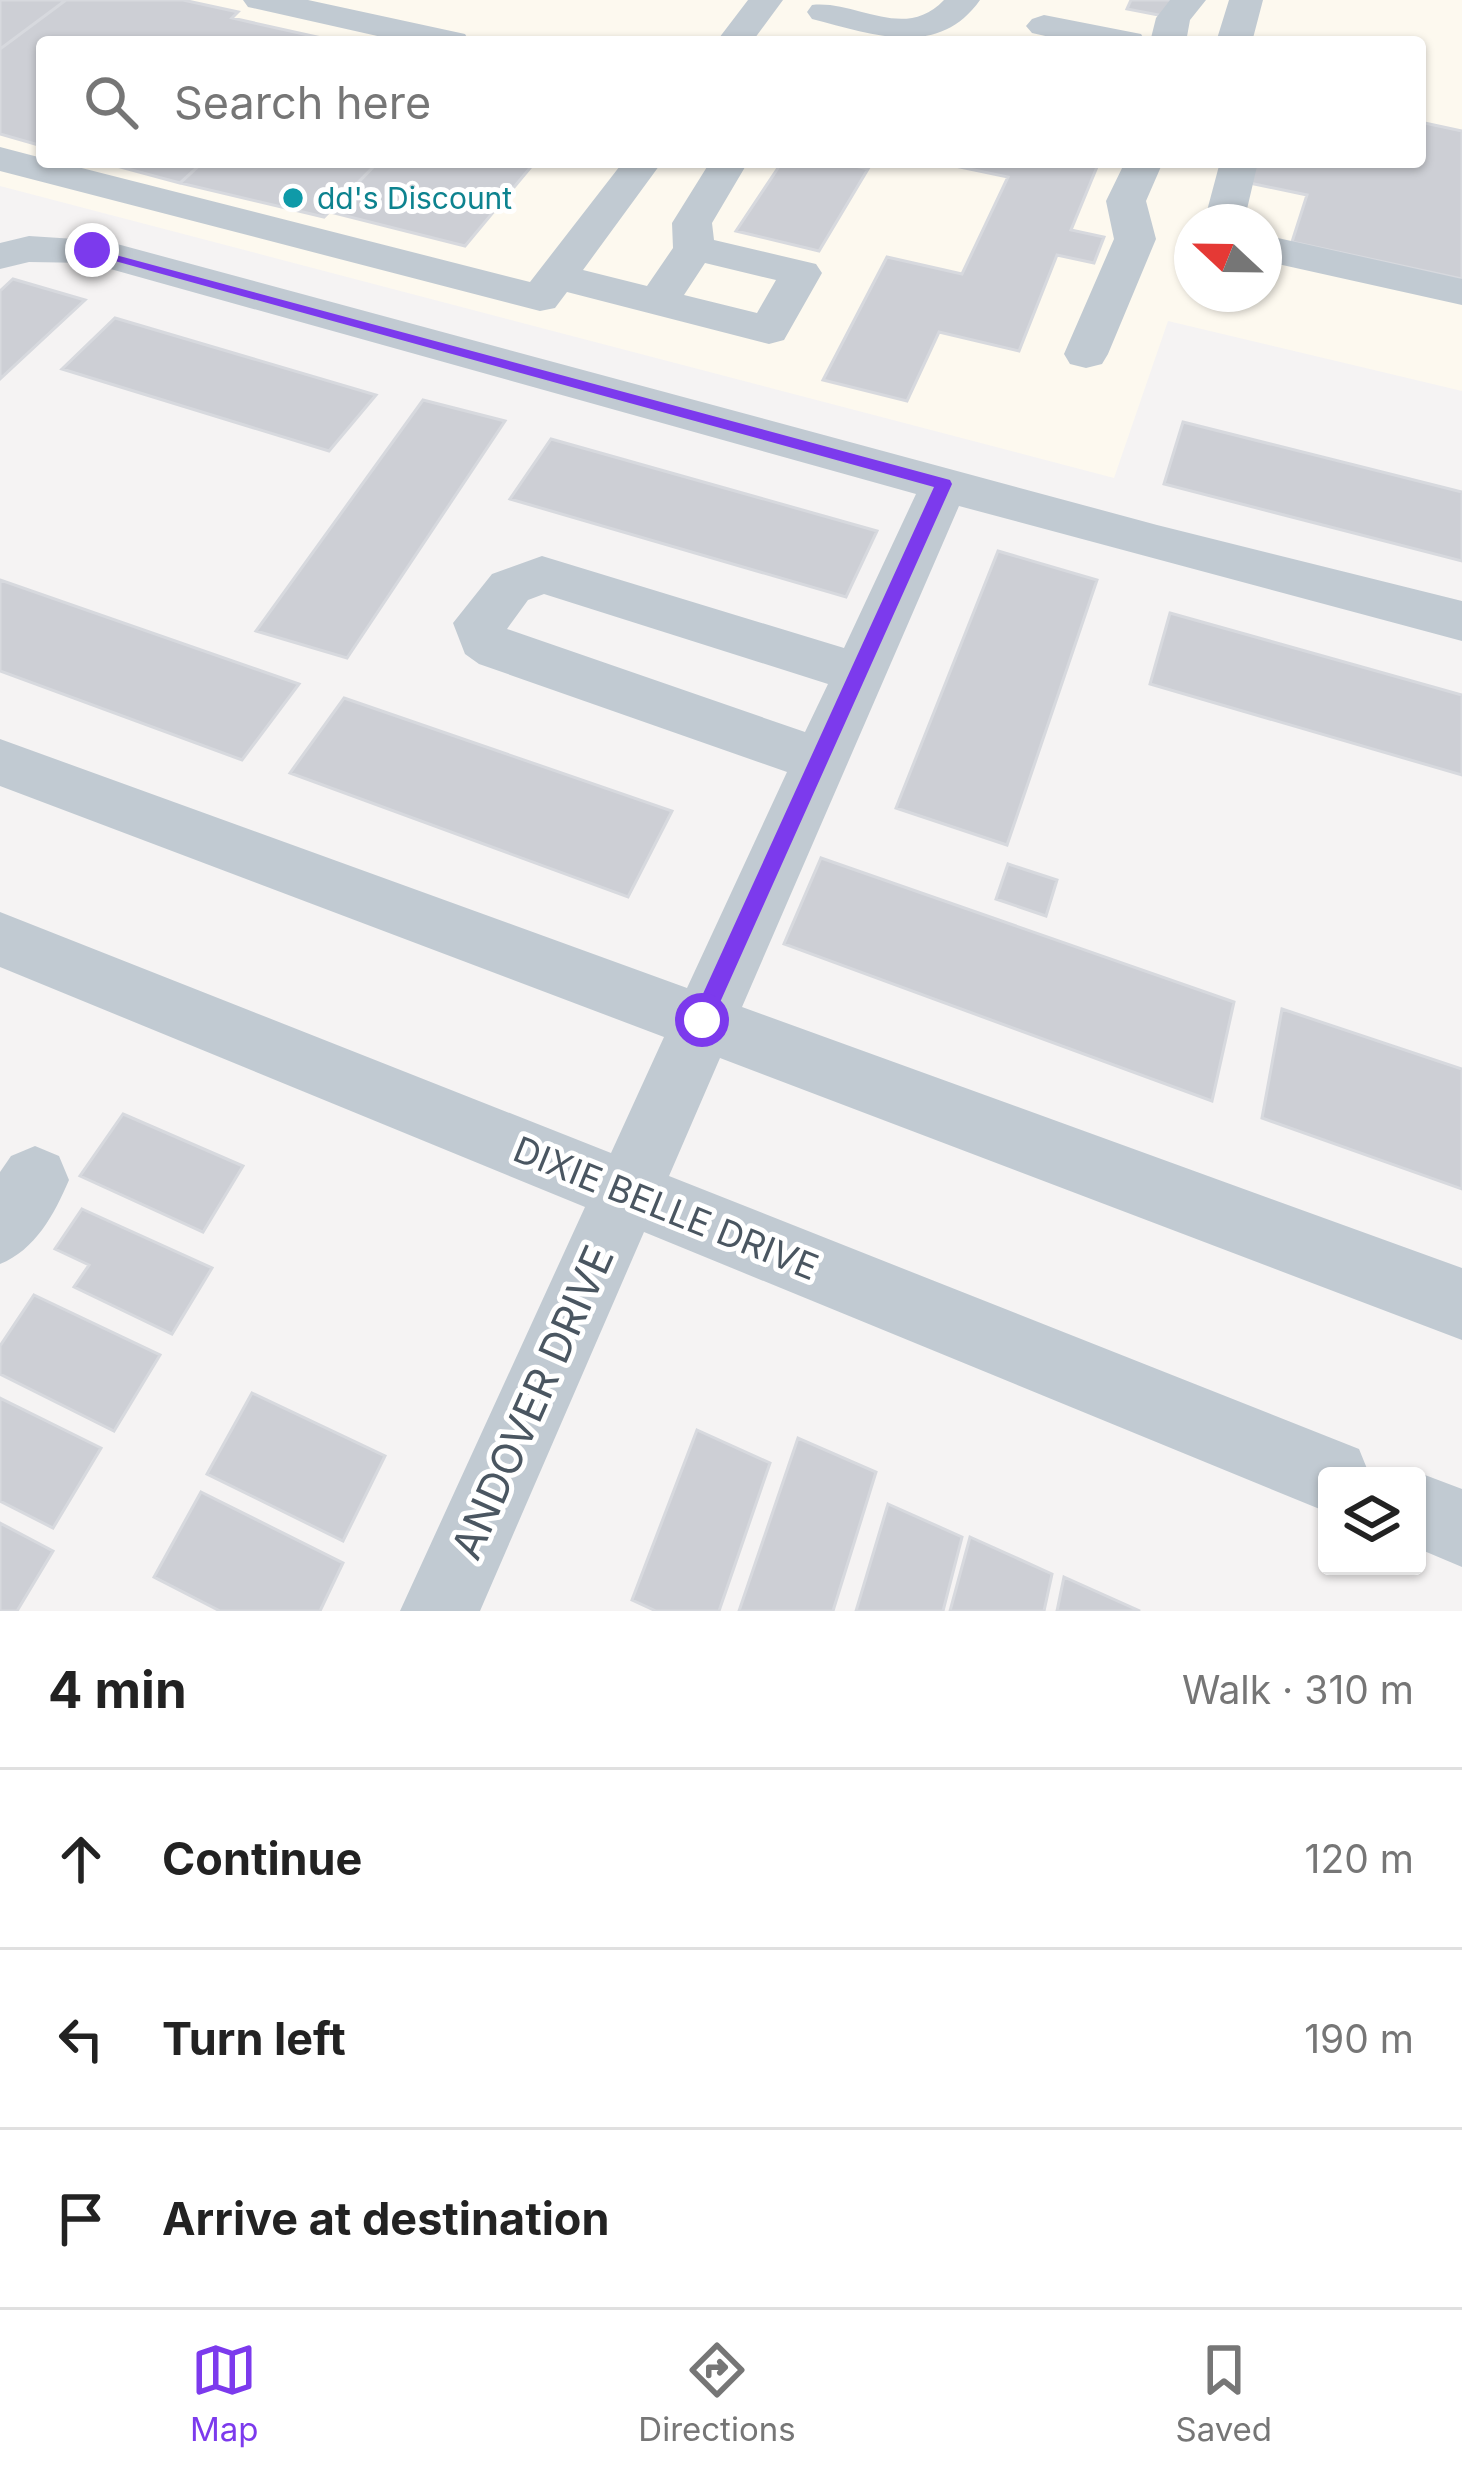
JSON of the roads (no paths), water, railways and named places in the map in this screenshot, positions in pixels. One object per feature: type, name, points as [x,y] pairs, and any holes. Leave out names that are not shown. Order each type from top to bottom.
[{"type":"street","points":[[739,36],[766,0]]},
{"type":"street","points":[[807,36],[827,6],[924,30],[946,21],[963,0]]},
{"type":"street","points":[[1169,36],[1173,19],[1189,0]]},
{"type":"street","points":[[1236,36],[1246,0]]},
{"type":"street","points":[[267,1],[425,36]]},
{"type":"street","points":[[1045,22],[1104,36]]},
{"type":"street","points":[[0,159],[540,298],[639,168]]},
{"type":"street","points":[[658,302],[694,248],[692,223],[725,168]]},
{"type":"street","points":[[1086,354],[1135,239],[1126,201],[1141,168]]},
{"type":"street","points":[[1229,204],[1238,168]]},
{"type":"street","points":[[557,276],[769,330],[801,272],[694,248]]},
{"type":"street","points":[[0,256],[29,249],[92,250],[1462,621]]},
{"type":"street","points":[[1282,252],[1462,292]]},
{"type":"street","name":"ANDOVER DRIVE","points":[[440,1611],[944,484]]},
{"type":"street","points":[[819,760],[498,650],[484,640],[479,623],[511,587],[542,574],[859,673]]},
{"type":"street","points":[[0,762],[1462,1304]]},
{"type":"street","name":"DIXIE BELLE DRIVE","points":[[0,939],[1318,1470]]},
{"type":"street","points":[[1426,1514],[1462,1528]]},
{"type":"place","name":"dd's Discount","points":[[293,198]]}]
